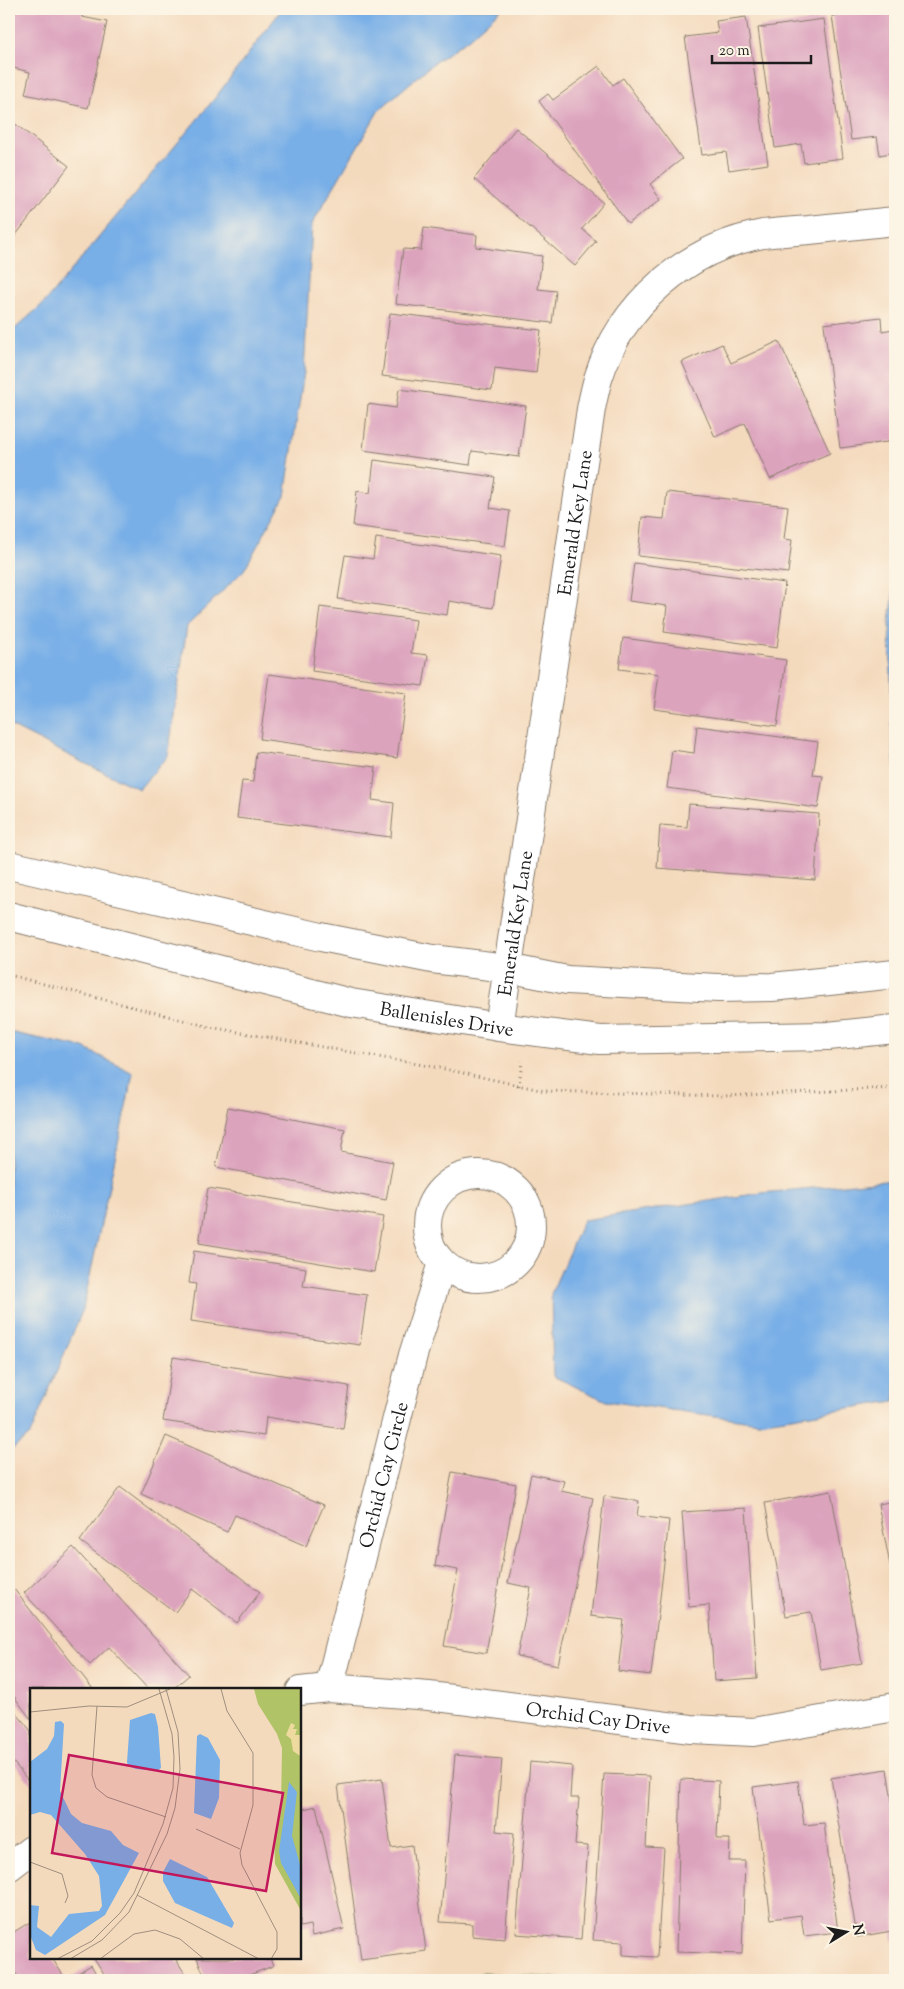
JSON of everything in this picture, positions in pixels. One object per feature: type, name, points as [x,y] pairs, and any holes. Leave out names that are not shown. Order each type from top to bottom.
[{"type":"street","name":"Emerald Key Lane","points":[[499,1027],[591,409],[598,380],[607,356],[633,313],[650,294],[688,262],[711,250],[734,241],[764,234],[895,221]]},
{"type":"street","points":[[9,865],[320,937],[432,959],[507,968],[567,980],[718,988],[772,987],[895,974]]},
{"type":"street","name":"Ballenisles Drive","points":[[9,916],[351,1003],[499,1027],[600,1040],[828,1036],[895,1029]]},
{"type":"street","name":"Orchid Cay Circle","points":[[328,1688],[413,1355],[442,1263]]},
{"type":"street","name":"Orchid Cay Drive","points":[[301,1691],[328,1688],[429,1696],[691,1729],[752,1732],[895,1707]]},
{"type":"street","points":[[9,1866],[30,1851]]},
{"type":"path","points":[[9,975],[210,1027],[440,1068],[545,1091],[724,1096],[895,1088]]},
{"type":"path","points":[[518,1086],[524,1053]]},
{"type":"green space","points":[[483,1973],[588,1980],[452,1980]]},
{"type":"water","points":[[282,9],[501,9],[468,39],[431,65],[379,110],[312,224],[304,372],[285,496],[244,570],[187,626],[168,756],[139,789],[9,725],[9,334],[44,303],[215,98]]},
{"type":"water","points":[[895,579],[895,769],[892,735],[890,622]]},
{"type":"water","points":[[9,1032],[84,1048],[133,1073],[83,1309],[30,1435],[9,1452]]},
{"type":"water","points":[[895,1180],[895,1401],[759,1422],[606,1401],[553,1376],[551,1294],[583,1220],[761,1193]]},
{"type":"building","points":[[9,9],[83,9],[82,17],[107,22],[88,108],[25,94],[30,72],[9,67]]},
{"type":"building","points":[[895,9],[895,152],[880,155],[877,137],[851,140],[832,16]]},
{"type":"building","points":[[746,17],[768,164],[729,170],[726,152],[702,155],[685,37],[718,33],[716,21]]},
{"type":"building","points":[[824,19],[843,158],[804,163],[801,144],[775,148],[758,28]]},
{"type":"building","points":[[599,66],[613,85],[623,78],[682,159],[650,184],[661,199],[628,224],[539,101],[548,94],[553,100]]},
{"type":"building","points":[[9,119],[69,166],[9,244]]},
{"type":"building","points":[[516,128],[604,203],[582,229],[596,241],[575,266],[474,179]]},
{"type":"building","points":[[424,228],[477,235],[476,247],[542,256],[538,289],[556,291],[552,323],[396,304],[403,249],[421,250]]},
{"type":"building","points":[[390,313],[541,330],[536,373],[495,368],[492,390],[382,376]]},
{"type":"building","points":[[881,317],[882,331],[893,329],[895,345],[895,441],[840,448],[824,324]]},
{"type":"building","points":[[779,341],[830,453],[770,479],[745,423],[715,437],[682,362],[722,344],[731,363]]},
{"type":"building","points":[[399,389],[526,406],[519,457],[472,451],[470,465],[363,450],[368,404],[396,408]]},
{"type":"building","points":[[374,460],[495,477],[490,508],[510,511],[505,546],[353,526],[357,491],[370,493]]},
{"type":"building","points":[[667,492],[788,506],[784,539],[792,540],[788,573],[638,556],[642,517],[664,519]]},
{"type":"building","points":[[376,538],[501,556],[493,608],[449,601],[447,615],[338,599],[345,555],[373,559]]},
{"type":"building","points":[[634,563],[785,583],[777,648],[664,632],[667,606],[629,601]]},
{"type":"building","points":[[320,607],[416,620],[411,653],[428,655],[423,686],[312,671]]},
{"type":"building","points":[[623,638],[786,660],[777,726],[654,709],[659,674],[619,669]]},
{"type":"building","points":[[269,674],[406,693],[397,758],[260,739]]},
{"type":"building","points":[[697,726],[818,742],[813,775],[823,776],[818,808],[667,788],[672,750],[694,753]]},
{"type":"building","points":[[256,752],[376,767],[372,800],[394,803],[391,837],[237,818],[242,781],[253,782]]},
{"type":"building","points":[[689,804],[819,814],[815,880],[657,868],[660,825],[687,827]]},
{"type":"building","points":[[228,1107],[345,1129],[341,1152],[393,1162],[386,1200],[216,1167]]},
{"type":"building","points":[[208,1188],[383,1217],[374,1272],[199,1243]]},
{"type":"building","points":[[194,1251],[306,1268],[303,1286],[367,1295],[360,1345],[191,1321],[196,1284],[189,1283]]},
{"type":"building","points":[[173,1357],[349,1386],[343,1429],[266,1417],[264,1436],[163,1421]]},
{"type":"building","points":[[166,1436],[324,1505],[306,1546],[235,1515],[227,1532],[141,1494]]},
{"type":"building","points":[[452,1472],[516,1484],[486,1653],[444,1646],[458,1570],[435,1566]]},
{"type":"building","points":[[531,1474],[564,1481],[561,1491],[593,1498],[558,1665],[517,1656],[531,1588],[508,1583]]},
{"type":"building","points":[[120,1487],[260,1592],[237,1623],[192,1589],[175,1612],[80,1541]]},
{"type":"building","points":[[831,1491],[862,1663],[821,1670],[811,1612],[786,1616],[765,1503]]},
{"type":"building","points":[[604,1496],[639,1501],[637,1516],[669,1520],[651,1675],[618,1671],[624,1620],[591,1616]]},
{"type":"building","points":[[895,1501],[895,1585],[894,1585],[878,1504]]},
{"type":"building","points":[[746,1508],[757,1678],[714,1681],[709,1605],[689,1607],[682,1512]]},
{"type":"building","points":[[73,1547],[189,1675],[174,1688],[147,1688],[109,1647],[90,1665],[24,1593]]},
{"type":"building","points":[[13,1588],[92,1688],[30,1688],[30,1718],[9,1690],[9,1592]]},
{"type":"building","points":[[9,1704],[30,1730],[30,1783],[9,1757]]},
{"type":"building","points":[[455,1755],[502,1759],[496,1831],[514,1833],[505,1939],[472,1936],[472,1924],[440,1922]]},
{"type":"building","points":[[530,1762],[572,1766],[570,1798],[579,1798],[575,1845],[588,1846],[581,1939],[516,1934]]},
{"type":"building","points":[[887,1769],[895,1820],[895,1941],[893,1942],[892,1931],[857,1937],[831,1778]]},
{"type":"building","points":[[604,1774],[650,1776],[646,1847],[664,1848],[657,1957],[623,1955],[623,1942],[593,1940]]},
{"type":"building","points":[[382,1779],[391,1848],[412,1845],[426,1951],[361,1960],[338,1785]]},
{"type":"building","points":[[681,1779],[719,1781],[717,1839],[730,1839],[729,1861],[745,1861],[742,1954],[676,1952]]},
{"type":"building","points":[[798,1781],[804,1825],[824,1823],[838,1932],[804,1936],[801,1915],[771,1919],[753,1787]]},
{"type":"building","points":[[316,1806],[344,1929],[312,1936],[310,1925],[301,1927],[301,1810]]},
{"type":"building","points":[[30,1922],[30,1959],[53,1959],[66,1980],[20,1980],[9,1963],[9,1935]]},
{"type":"building","points":[[95,1959],[176,1959],[189,1980],[108,1980]]},
{"type":"building","points":[[197,1959],[270,1959],[273,1966],[236,1980],[206,1980]]},
{"type":"building","points":[[91,1965],[100,1980],[67,1980]]}]
